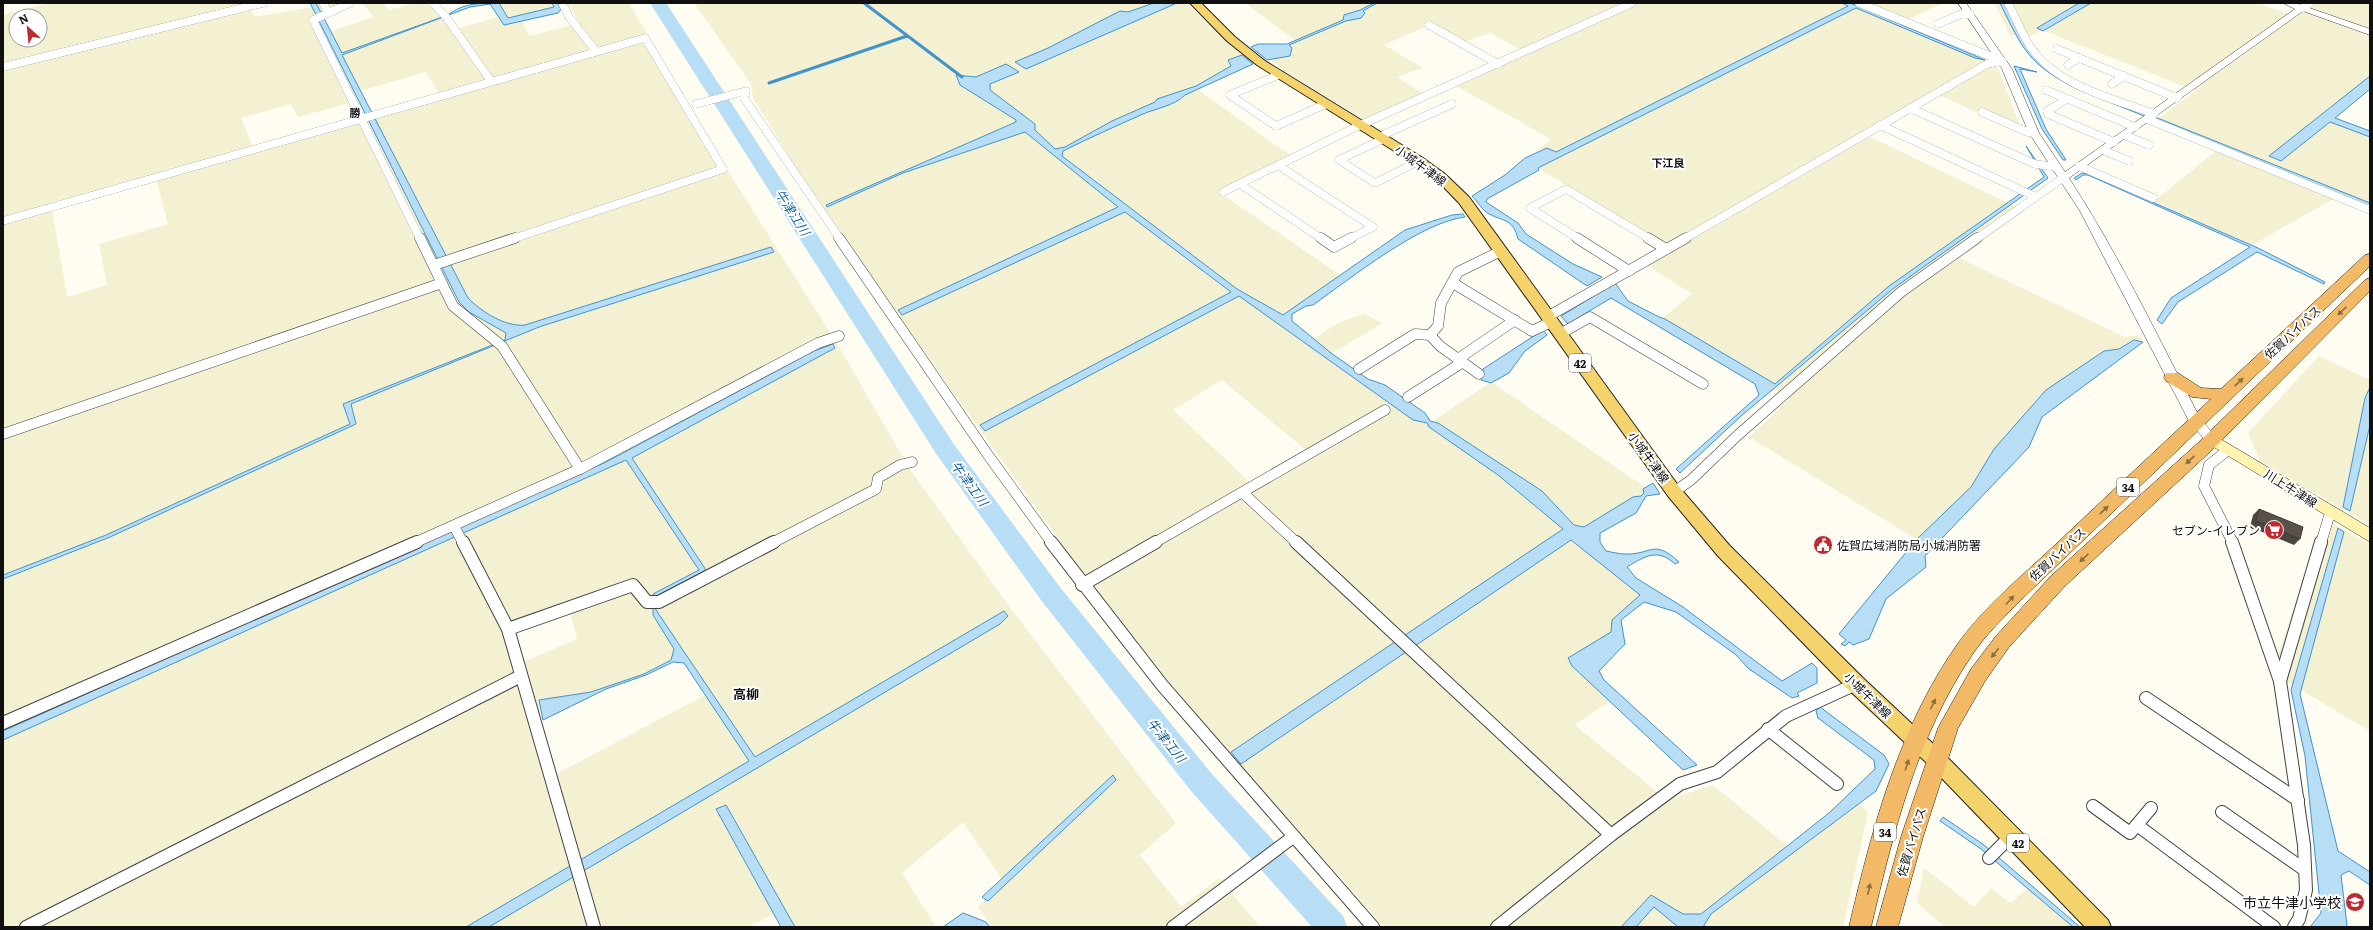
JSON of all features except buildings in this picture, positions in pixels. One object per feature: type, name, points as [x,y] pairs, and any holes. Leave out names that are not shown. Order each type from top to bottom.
[{"type":"highway","name":"佐賀バイパス","points":[[1860,927],[1875,863],[1915,738],[1939,691],[1965,649],[2016,593],[2370,258]]},
{"type":"highway","name":"佐賀バイパス","points":[[1887,927],[1903,862],[1937,760],[1956,711],[1986,665],[2017,625],[2054,586],[2212,439],[2370,283]]},
{"type":"highway","points":[[2172,377],[2198,393],[2225,395]]},
{"type":"main road","name":"小城牛津線","points":[[1195,3],[1242,48],[1278,75],[1419,161],[1441,177],[1464,200],[1674,492],[1724,551],[1856,684],[1915,738],[2012,836],[2088,925]]},
{"type":"main road","name":"川上牛津線","points":[[2212,439],[2330,513],[2370,536]]},
{"type":"street","points":[[3,67],[263,3]]},
{"type":"street","points":[[322,3],[326,13]]},
{"type":"street","points":[[350,3],[313,20],[360,119],[434,265],[453,306],[464,317],[500,343],[580,469]]},
{"type":"street","points":[[433,3],[446,16],[491,81]]},
{"type":"street","points":[[562,3],[569,17],[596,51]]},
{"type":"street","points":[[1223,192],[1279,166],[1356,127],[1362,126],[1632,3]]},
{"type":"street","points":[[1859,3],[2002,61]]},
{"type":"street","points":[[1962,3],[2002,61],[2034,133],[2064,177],[2119,273],[2196,423],[2212,439]]},
{"type":"street","points":[[2008,3],[2032,49],[2045,64],[2060,76],[2151,117],[2370,210]]},
{"type":"street","points":[[2287,3],[2306,6],[2370,32]]},
{"type":"street","points":[[1674,492],[1691,480],[1738,435],[1901,292],[2036,196],[2151,117],[2306,6]]},
{"type":"street","points":[[1938,24],[1961,14],[1970,14]]},
{"type":"street","points":[[1429,25],[1498,64]]},
{"type":"street","points":[[3,221],[645,38],[723,169],[434,265]]},
{"type":"street","points":[[2057,49],[2177,98]]},
{"type":"street","points":[[2068,65],[2079,58]]},
{"type":"street","points":[[1453,283],[1532,331],[1558,312],[1880,125],[1987,64],[2002,61]]},
{"type":"street","points":[[1278,75],[1230,95],[1276,126],[1326,104]]},
{"type":"street","points":[[2112,84],[2124,76]]},
{"type":"street","points":[[2046,90],[2135,127]]},
{"type":"street","points":[[681,99],[696,104],[746,91],[744,98],[817,207],[956,406],[974,437],[1082,585],[1157,680],[1293,838],[1373,927]]},
{"type":"street","points":[[2067,99],[2047,111],[2048,114],[2114,142]]},
{"type":"street","points":[[692,118],[698,109],[696,104]]},
{"type":"street","points":[[1419,161],[1375,183],[1339,160],[1383,139],[1385,134],[1452,104]]},
{"type":"street","points":[[1910,108],[2035,164],[2057,167]]},
{"type":"street","points":[[1982,112],[2027,132],[2034,133]]},
{"type":"street","points":[[1880,125],[2036,196]]},
{"type":"street","points":[[2124,135],[2149,145]]},
{"type":"street","points":[[2103,150],[2129,161]]},
{"type":"street","points":[[1240,184],[1334,247],[1373,227],[1279,166]]},
{"type":"street","points":[[2079,166],[2153,198]]},
{"type":"street","points":[[1629,271],[1530,208],[1566,189],[1666,249]]},
{"type":"street","points":[[1430,335],[1438,326],[1441,304],[1458,272],[1501,251]]},
{"type":"street","points":[[3,434],[442,283]]},
{"type":"street","points":[[1560,334],[1590,317],[1703,384]]},
{"type":"street","points":[[1408,397],[1515,320]]},
{"type":"street","points":[[1360,369],[1415,334],[1430,335],[1460,361],[1479,374]]},
{"type":"street","points":[[3,723],[454,526],[580,469],[818,344],[839,336]]},
{"type":"street","points":[[1082,585],[1385,410]]},
{"type":"street","points":[[2228,450],[2209,465],[2204,486],[2235,548],[2280,681],[2304,846],[2306,890],[2299,919],[2294,927]]},
{"type":"street","points":[[508,629],[633,585],[647,602],[655,603],[876,489],[878,478],[900,465],[912,462]]},
{"type":"street","points":[[1243,493],[1611,835]]},
{"type":"street","points":[[2280,681],[2330,513]]},
{"type":"street","points":[[454,526],[508,629],[594,927]]},
{"type":"street","points":[[26,927],[521,676]]},
{"type":"street","points":[[1497,927],[1611,835],[1680,784],[1717,772],[1768,729],[1786,716],[1856,684]]},
{"type":"street","points":[[2146,698],[2298,800]]},
{"type":"street","points":[[1768,729],[1837,784]]},
{"type":"street","points":[[2093,806],[2130,833],[2151,808]]},
{"type":"street","points":[[2222,812],[2305,870]]},
{"type":"street","points":[[2137,825],[2274,927]]},
{"type":"street","points":[[1993,854],[2012,836]]},
{"type":"street","points":[[1173,927],[1230,883],[1293,838]]},
{"type":"shaded area","points":[[50,3],[258,3],[249,5],[255,17],[314,7],[313,3],[345,3],[318,13],[329,32],[374,17],[362,3],[383,3],[389,10],[415,3],[426,3],[443,18],[451,31],[501,16],[491,3],[629,3],[728,171],[838,345],[909,468],[1008,605],[1176,823],[1140,855],[1181,907],[1219,878],[1260,927],[992,927],[978,907],[1003,881],[963,822],[902,873],[936,927],[785,927],[777,912],[749,927],[3,927],[3,15],[8,14],[8,48],[48,48],[48,8],[30,8]],"holes":[[[569,6],[580,23],[529,36],[522,20]],[[426,72],[439,94],[253,147],[241,118],[291,104],[298,117],[364,99],[360,91]],[[156,179],[168,224],[99,244],[107,285],[67,297],[52,209]],[[568,604],[577,639],[512,667],[502,629]],[[681,656],[707,694],[547,779],[529,716],[647,674]]]},
{"type":"shaded area","points":[[694,3],[1186,3],[1247,60],[1197,89],[1291,156],[1219,192],[1343,277],[1282,318],[1310,341],[1340,322],[1364,314],[1383,323],[1329,355],[1430,423],[1491,382],[1651,491],[1580,537],[1646,592],[1615,619],[1615,640],[1585,669],[1614,698],[1575,725],[1667,800],[1713,785],[1789,847],[1856,800],[1868,813],[1843,927],[1384,927],[1161,676],[1087,579],[820,206],[753,98],[751,84]],"holes":[[[1222,380],[1308,452],[1252,484],[1173,410]]]},
{"type":"shaded area","points":[[1245,3],[1943,3],[1906,21],[1985,54],[1997,67],[2023,133],[1939,95],[1868,136],[2025,211],[1959,258],[2125,337],[2138,335],[2142,340],[2037,417],[1938,536],[1916,539],[1749,437],[1790,399],[1659,321],[1692,294],[1646,264],[1671,249],[1526,161],[1551,139],[1456,86],[1526,53],[1491,33],[1463,42],[1431,24],[1384,45],[1423,68],[1397,77],[1425,95],[1368,122],[1286,72],[1263,55],[1296,41]]},
{"type":"shaded area","points":[[1995,3],[2257,3],[2288,14],[2299,5],[2294,3],[2370,3],[2370,89],[2335,118],[2370,131],[2370,212],[2337,197],[2252,245],[2154,201],[2221,147],[2156,120],[2196,91],[2042,30],[2031,36],[2010,35]]},
{"type":"shaded area","points":[[2319,356],[2370,380],[2370,525],[2260,461],[2248,433]]},
{"type":"shaded area","points":[[2324,518],[2370,545],[2370,731],[2272,673]]},
{"type":"shaded area","points":[[1924,868],[1974,907],[1991,888],[2010,903],[2030,887],[2072,924],[2070,927],[1945,927],[1917,903]]},
{"type":"water","points":[[310,3],[316,3],[342,53],[448,15],[460,8],[472,4],[499,3],[508,18],[554,7],[552,3],[557,3],[561,9],[558,13],[504,25],[490,4],[470,7],[342,55],[468,298],[494,318],[510,324],[525,325],[771,247],[774,252],[539,327],[351,404],[356,424],[110,537],[3,579],[3,575],[106,535],[350,424],[343,404],[505,340],[506,333],[469,312],[459,302]]},
{"type":"water","points":[[1154,3],[1177,3],[1026,69],[1015,62],[1048,48],[1120,11],[1128,12]]},
{"type":"water","points":[[1377,3],[1363,11],[1365,13],[1361,18],[1346,21],[1289,45],[1292,48],[1290,56],[1267,60],[1251,47],[1258,44],[1287,44],[1343,20],[1344,15],[1360,10]]},
{"type":"water","points":[[1842,3],[1850,3],[1985,60],[1975,58],[1856,8],[1538,168],[1539,170],[1487,199],[1486,202],[1518,223],[1526,234],[1573,264],[1602,277],[1587,286],[1518,239],[1511,224],[1487,213],[1472,196],[1505,175],[1525,158],[1547,148],[1556,152],[1848,6]]},
{"type":"water","points":[[2000,3],[2005,3],[2029,50],[2080,87],[2370,203],[2370,207],[2077,89],[2048,72],[2037,63],[2015,33]]},
{"type":"water","points":[[2079,3],[2091,3],[2043,31],[2037,28]]},
{"type":"water","points":[[1242,55],[1253,64],[1185,95],[1176,102],[1143,114],[1073,146],[1063,151],[1062,156],[1237,289],[1283,315],[1405,230],[1452,215],[1463,214],[1465,217],[1447,221],[1428,229],[1387,253],[1313,305],[1306,306],[1292,314],[1292,321],[1331,353],[1368,379],[1385,385],[1425,413],[1430,421],[1438,423],[1542,491],[1574,525],[1584,527],[1633,497],[1641,496],[1644,493],[1643,489],[1653,483],[1660,494],[1646,496],[1636,513],[1600,533],[1600,542],[1606,551],[1634,554],[1652,549],[1658,549],[1670,555],[1679,562],[1675,564],[1663,556],[1651,555],[1627,567],[1636,578],[1683,607],[1782,681],[1812,663],[1817,668],[1817,683],[1797,693],[1799,696],[1792,698],[1749,669],[1735,654],[1676,612],[1644,602],[1621,620],[1625,644],[1599,671],[1604,680],[1697,765],[1683,770],[1572,666],[1568,658],[1611,632],[1612,620],[1640,595],[1571,540],[1241,764],[1231,752],[1563,529],[1498,475],[1429,427],[1427,423],[1413,420],[1239,296],[985,431],[980,425],[1231,292],[1125,212],[902,315],[898,310],[1118,207],[1025,132],[903,173],[827,207],[826,205],[1016,122],[1016,120],[960,85],[956,75],[976,77],[1006,64],[1019,72],[990,84],[990,90],[1035,124],[1035,130],[1055,149],[1065,147],[1112,121],[1155,102],[1157,99],[1196,86],[1231,66],[1228,60]]},
{"type":"water","points":[[2014,66],[2037,72],[2020,69],[2046,129],[2066,160],[2063,160],[2042,129]]},
{"type":"water","points":[[2370,76],[2370,89],[2335,118],[2370,131],[2370,137],[2330,122],[2281,161],[2269,156]]},
{"type":"water","points":[[2026,146],[2048,178],[1894,288],[1741,416],[1680,473],[1676,469],[1759,395],[1755,384],[1611,298],[1568,324],[1561,316],[1615,283],[1628,301],[1665,319],[1775,384],[1889,286],[2044,177]]},
{"type":"water","points":[[2082,173],[2088,174],[2258,248],[2325,282],[2324,284],[2257,252],[2178,302],[2162,324],[2157,320],[2171,298],[2250,247],[2088,175],[2083,175],[2076,180],[2074,178]]},
{"type":"water","points":[[1543,330],[1547,335],[1525,351],[1509,373],[1491,383],[1481,380],[1483,369]]},
{"type":"water","points":[[2134,340],[2143,342],[2042,417],[2029,447],[1925,556],[1926,567],[1886,599],[1869,639],[1853,645],[1849,642],[1845,646],[1841,644],[1846,640],[1839,634],[1917,539],[1971,487],[1994,449],[2046,390],[2104,351],[2119,349]]},
{"type":"water","points":[[833,344],[835,348],[632,458],[706,570],[656,596],[656,610],[755,757],[1004,611],[1008,616],[1000,624],[489,927],[466,927],[749,761],[684,663],[673,662],[646,675],[606,689],[543,720],[539,700],[591,692],[644,674],[671,660],[674,649],[653,615],[653,594],[699,570],[626,460],[3,740],[3,731],[604,463],[814,351]]},
{"type":"water","points":[[2370,387],[2370,425],[2350,511],[2343,507],[2365,398]]},
{"type":"water","points":[[2338,528],[2344,532],[2300,694],[2338,851],[2370,872],[2370,885],[2349,871],[2341,875],[2347,925],[2345,927],[2310,927],[2321,913],[2305,756],[2291,690]]},
{"type":"water","points":[[1820,707],[1884,755],[1889,764],[1876,791],[1711,914],[1703,927],[1678,927],[1654,907],[1636,927],[1621,927],[1651,895],[1683,914],[1701,914],[1829,813],[1875,769],[1874,760],[1818,718],[1816,711]]},
{"type":"water","points":[[1113,775],[1116,780],[988,901],[982,897]]},
{"type":"water","points":[[726,805],[795,927],[781,927],[716,809]]},
{"type":"water","points":[[1943,817],[1984,845],[2080,927],[2073,927],[1981,849],[1940,821]]},
{"type":"water","points":[[963,913],[986,922],[990,927],[943,927]]},
{"type":"waterway","name":"牛津江川","points":[[658,3],[945,449],[1050,593],[1201,782],[1332,927]]},
{"type":"waterway","points":[[864,3],[962,77]]},
{"type":"waterway","points":[[769,83],[907,36]]},
{"type":"place","name":"セブン-イレブン","points":[[2274,530]]},
{"type":"place","name":"佐賀広域消防局小城消防署","points":[[1823,545]]},
{"type":"place","name":"市立牛津小学校","points":[[2355,902]]},
{"type":"district","name":"勝","points":[[355,112]]},
{"type":"district","name":"下江良","points":[[1668,162]]},
{"type":"district","name":"高柳","points":[[746,693]]}]
